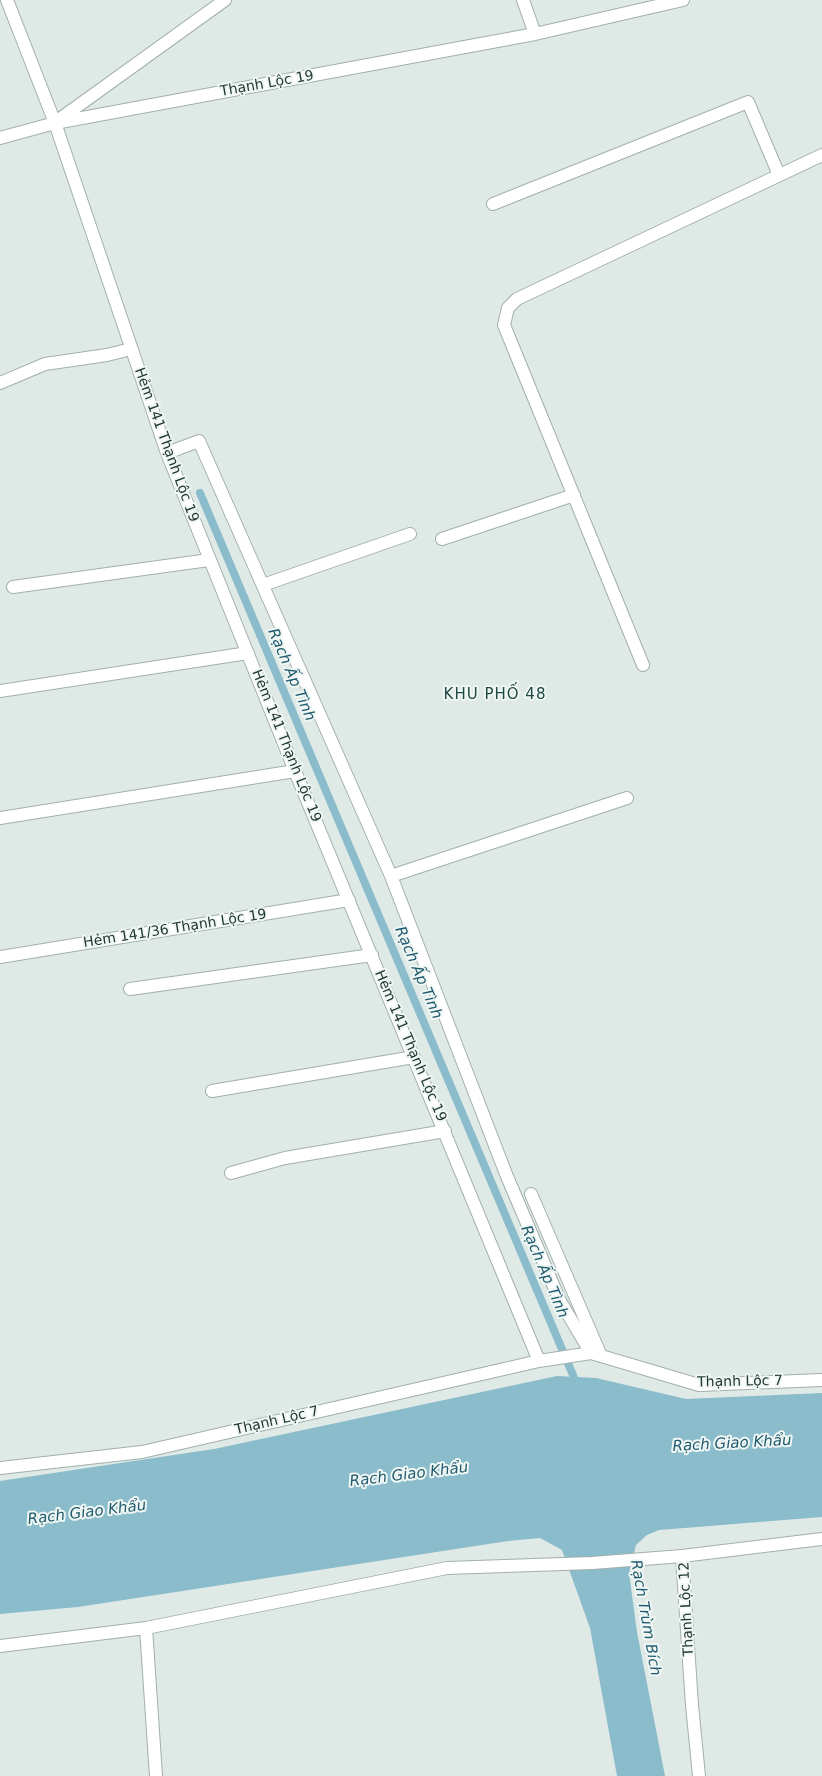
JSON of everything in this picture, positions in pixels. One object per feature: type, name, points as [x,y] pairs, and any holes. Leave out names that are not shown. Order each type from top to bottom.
[{"type":"street","name":"Hẻm 141 Thạnh Lộc 19","points":[[7,0],[55,123],[167,453],[209,560],[445,1132],[545,1361]]},
{"type":"street","points":[[55,123],[225,0]]},
{"type":"street","points":[[523,0],[535,34]]},
{"type":"street","name":"Thạnh Lộc 19","points":[[0,138],[55,123],[535,34],[683,0]]},
{"type":"street","points":[[493,204],[748,102],[779,175]]},
{"type":"street","points":[[643,665],[504,325],[508,308],[517,299],[822,155]]},
{"type":"street","points":[[0,383],[45,364],[107,355],[131,349]]},
{"type":"street","points":[[167,453],[199,441],[391,876],[506,1174],[560,1301],[591,1354]]},
{"type":"street","points":[[442,539],[574,495]]},
{"type":"street","points":[[263,585],[410,534]]},
{"type":"street","points":[[13,587],[209,560]]},
{"type":"street","points":[[0,691],[248,653]]},
{"type":"street","points":[[0,818],[295,771]]},
{"type":"street","points":[[391,876],[627,798]]},
{"type":"street","name":"Hẻm 141/36 Thạnh Lộc 19","points":[[0,957],[349,900]]},
{"type":"street","points":[[130,989],[372,955]]},
{"type":"street","points":[[212,1091],[414,1057]]},
{"type":"street","points":[[231,1172],[285,1158],[445,1132]]},
{"type":"street","points":[[531,1194],[591,1354]]},
{"type":"street","name":"Thạnh Lộc 7","points":[[0,1468],[142,1452],[545,1361],[591,1354],[698,1385],[822,1380]]},
{"type":"street","name":"Thạnh Lộc 12","points":[[699,1776],[692,1705],[682,1556],[822,1539]]},
{"type":"street","points":[[0,1646],[146,1628],[447,1568],[592,1563],[682,1556]]},
{"type":"street","points":[[146,1628],[156,1776]]},
{"type":"water","name":"Rạch Giao Khẩu","points":[[557,1376],[596,1378],[686,1399],[822,1393],[822,1517],[659,1530],[647,1535],[636,1545],[629,1573],[637,1632],[665,1776],[617,1776],[590,1628],[562,1550],[540,1538],[508,1541],[78,1607],[0,1614],[0,1481],[214,1449]]},
{"type":"waterway","name":"Rạch Ấp Tình","points":[[200,493],[578,1387]]},
{"type":"district","name":"KHU PHỐ 48","points":[[495,695]]},
{"type":"water label","name":"Rạch Trùm Bích","points":[[645,1618]]}]
